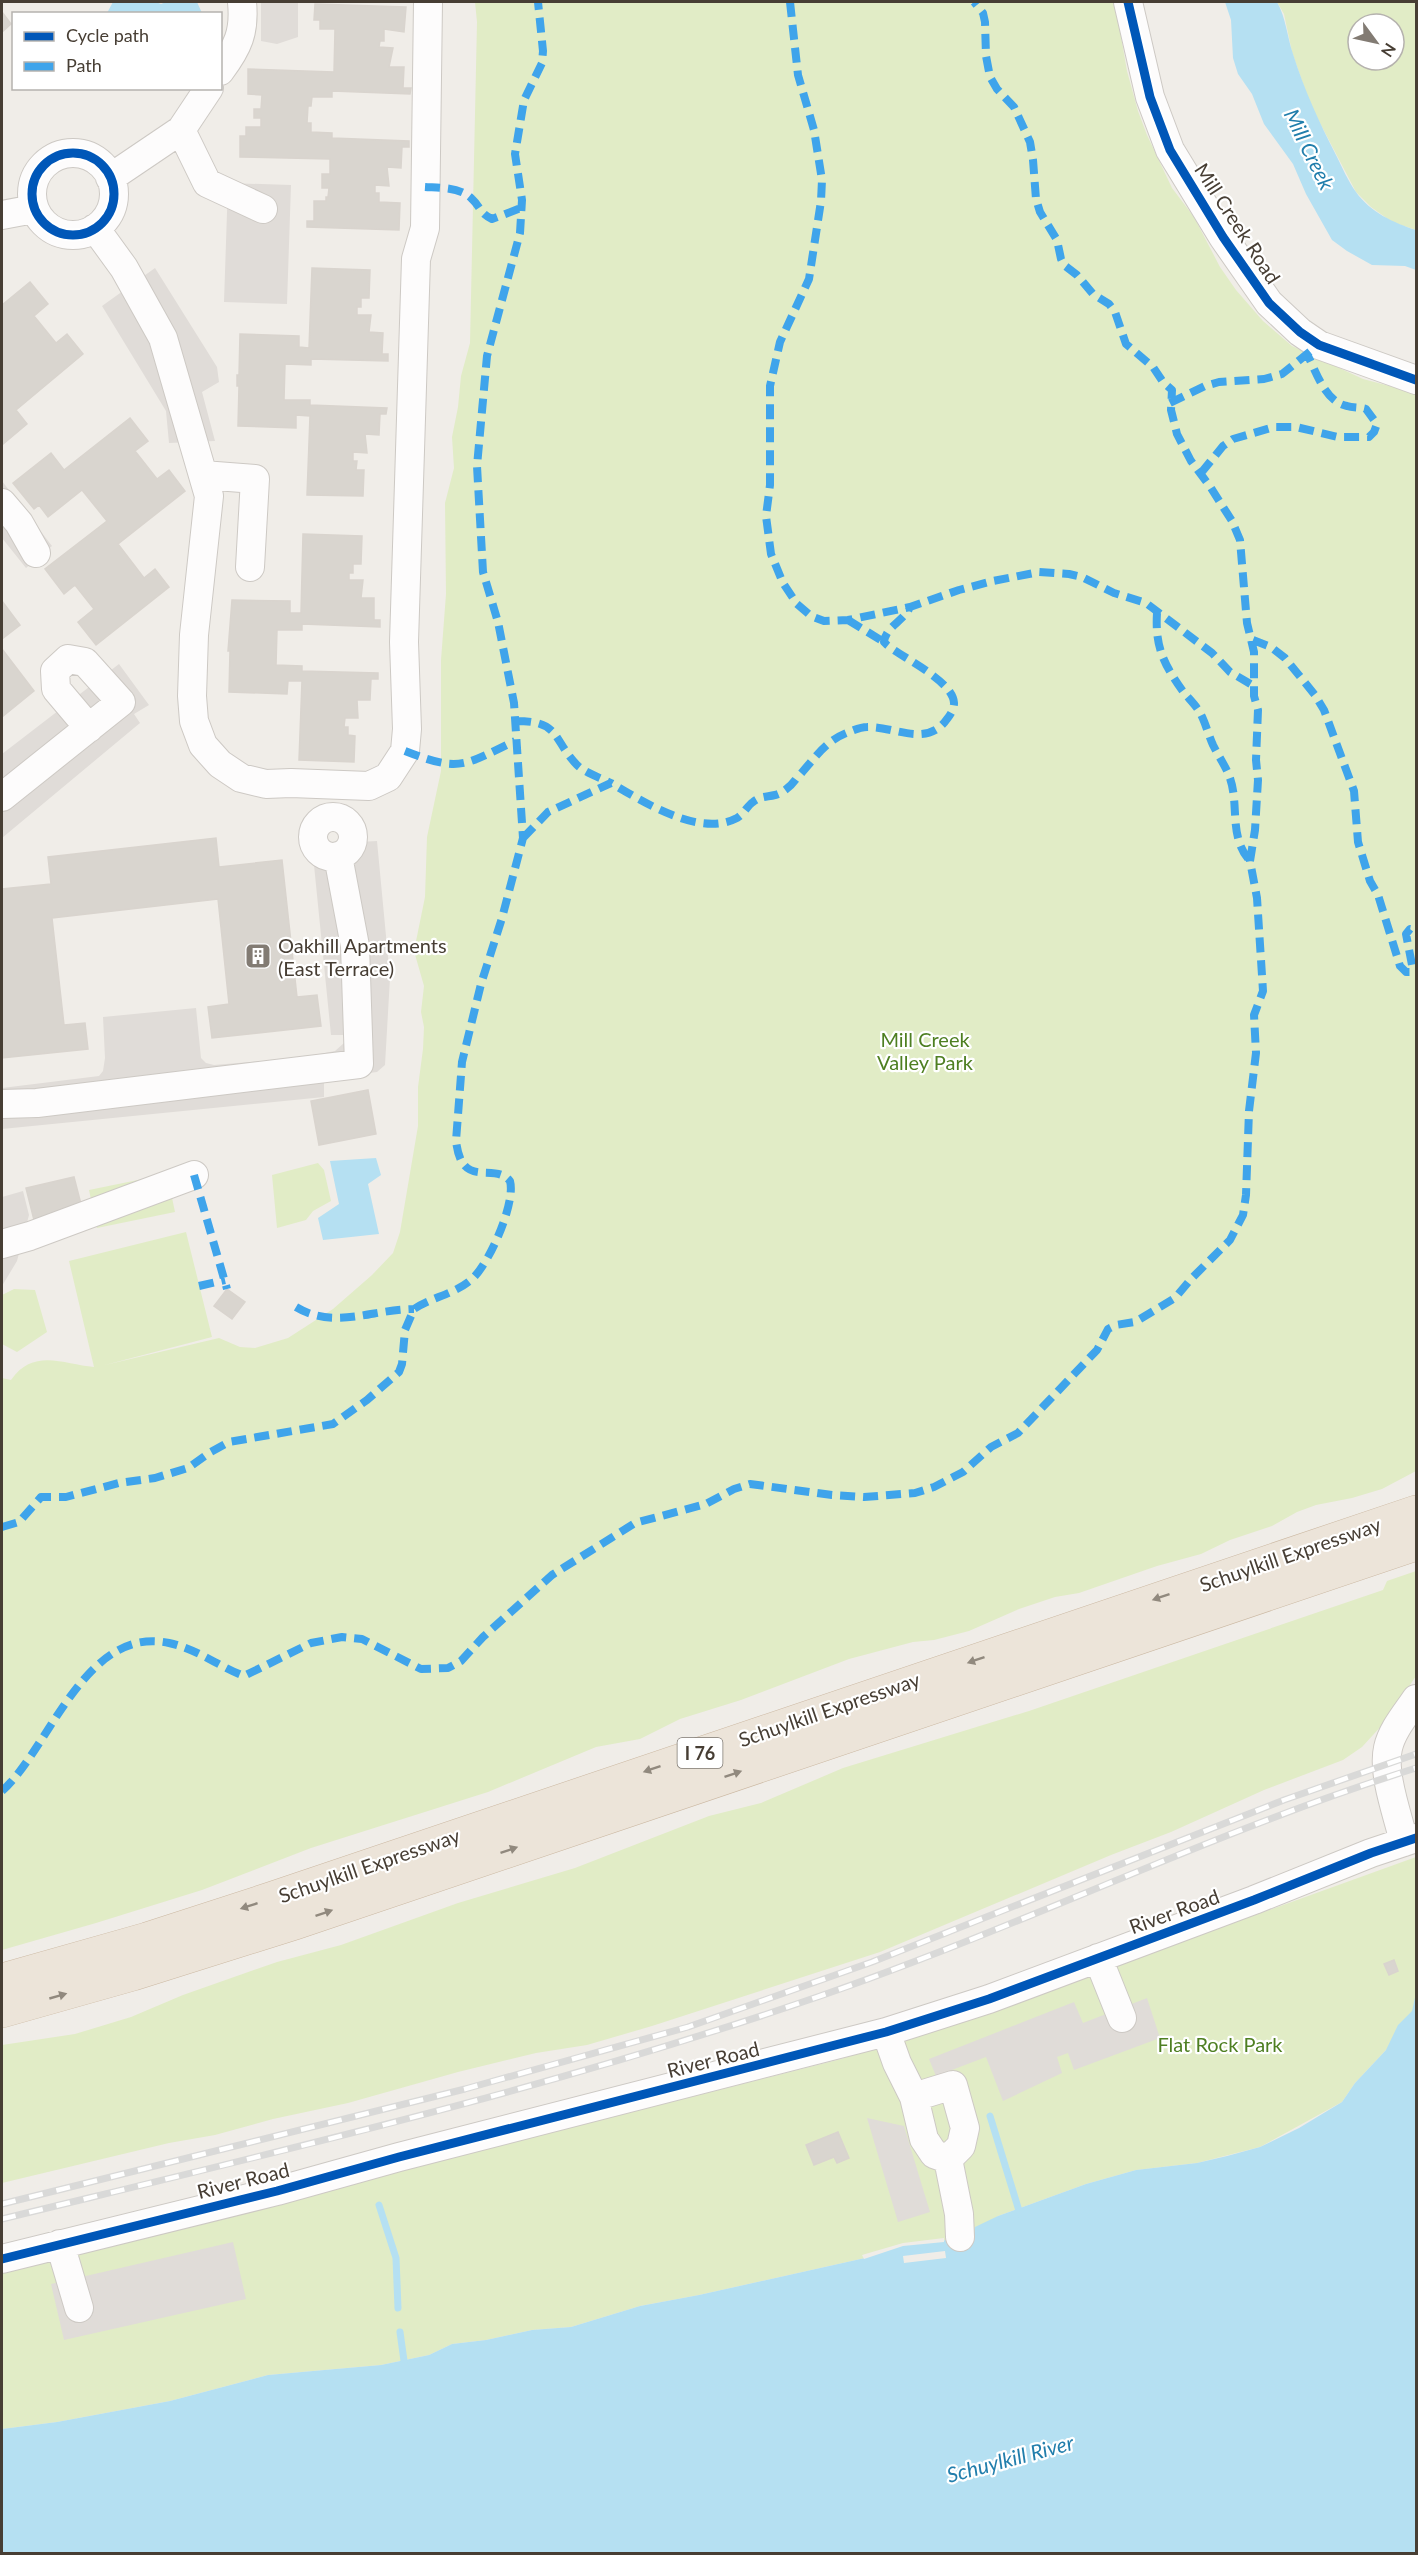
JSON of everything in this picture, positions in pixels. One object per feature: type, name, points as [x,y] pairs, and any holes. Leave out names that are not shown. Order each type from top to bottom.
[{"type":"highway","name":"Schuylkill Expressway","points":[[2,1980],[147,1939],[273,1898],[1406,1515]]},
{"type":"highway","name":"Schuylkill Expressway","points":[[2,2011],[133,1974],[295,1923],[1402,1548]]},
{"type":"street","points":[[222,68],[236,50],[244,21],[242,2]]},
{"type":"street","points":[[95,228],[124,268],[164,339],[209,496],[194,635],[192,696],[194,721],[203,745],[220,764],[241,778],[266,784],[369,786],[388,777],[401,760],[407,739],[404,642],[416,259],[425,228],[428,2]]},
{"type":"street","name":"Mill Creek Road","points":[[1128,2],[1150,97],[1170,150],[1217,228],[1269,303],[1300,332],[1320,345],[1416,380]]},
{"type":"street","points":[[111,178],[181,130],[208,90]]},
{"type":"street","points":[[181,130],[207,183],[263,209]]},
{"type":"street","points":[[78,153],[88,156],[105,169],[111,178],[112,206],[108,215],[95,228],[78,235],[60,234],[44,224],[34,209],[32,199],[35,178],[48,161],[57,156],[78,153]]},
{"type":"street","points":[[2,215],[34,209]]},
{"type":"street","points":[[203,475],[255,479],[250,567]]},
{"type":"street","points":[[2,503],[20,523],[36,553]]},
{"type":"street","points":[[2,796],[89,728]]},
{"type":"street","points":[[2,1104],[37,1103],[359,1065],[355,946],[338,856]]},
{"type":"street","points":[[2,1244],[30,1236],[194,1175]]},
{"type":"street","points":[[1410,1840],[1387,1766],[1388,1748],[1395,1731],[1416,1699]]},
{"type":"street","name":"River Road","points":[[2,2259],[277,2191],[886,2032],[989,1999],[1410,1840]]},
{"type":"street","points":[[1098,1958],[1122,2018]]},
{"type":"street","points":[[886,2032],[897,2063],[914,2097],[924,2139],[934,2154],[948,2159]]},
{"type":"street","points":[[914,2097],[953,2085],[965,2128],[961,2146],[948,2159]]},
{"type":"street","points":[[948,2159],[959,2214],[960,2237]]},
{"type":"street","points":[[60,2244],[80,2308]]},
{"type":"green space","name":"Mill Creek Valley Park","points":[[475,2],[1115,2],[1127,71],[1147,135],[1172,188],[1194,217],[1220,267],[1236,290],[1263,321],[1292,346],[1363,379],[1416,393],[1416,1471],[1382,1489],[1297,1512],[1272,1526],[1230,1540],[1201,1554],[1157,1566],[1079,1593],[1055,1597],[1019,1609],[969,1631],[934,1640],[913,1642],[849,1659],[741,1700],[680,1719],[640,1739],[596,1747],[488,1792],[311,1848],[202,1890],[2,1950],[2,1378],[11,1380],[20,1370],[40,1361],[50,1360],[94,1367],[69,1261],[186,1232],[212,1337],[105,1365],[219,1338],[240,1347],[255,1348],[288,1338],[333,1309],[372,1275],[393,1253],[400,1232],[418,1126],[418,1087],[423,1049],[424,1027],[421,1012],[424,986],[414,951],[425,897],[427,837],[441,771],[441,660],[446,594],[445,503],[454,468],[452,437],[461,376],[470,343],[477,22]]},
{"type":"green space","points":[[1277,2],[1416,2],[1416,230],[1392,222],[1371,207],[1356,192],[1310,104],[1292,52],[1284,14]]},
{"type":"green space","points":[[318,1163],[324,1170],[331,1201],[313,1211],[306,1220],[277,1228],[272,1175]]},
{"type":"green space","points":[[167,1174],[175,1212],[97,1228],[89,1190]]},
{"type":"green space","points":[[14,1289],[35,1290],[47,1332],[17,1352],[2,1344],[2,1295]]},
{"type":"green space","points":[[1416,1571],[1416,1676],[1384,1723],[1362,1747],[1343,1760],[1264,1790],[1171,1832],[880,1952],[652,2026],[587,2045],[536,2053],[458,2072],[348,2103],[2,2183],[2,2045],[75,2034],[131,2017],[183,1995],[277,1962],[341,1945],[458,1903],[575,1868],[709,1816],[761,1803],[843,1768],[1029,1711],[1383,1590],[1387,1581]]},
{"type":"green space","name":"Flat Rock Park","points":[[1416,1857],[1416,2035],[1386,2050],[1355,2083],[1342,2102],[1260,2147],[1197,2163],[1136,2170],[1086,2184],[998,2216],[974,2234],[904,2245],[865,2258],[640,2306],[571,2327],[532,2330],[486,2340],[452,2344],[429,2355],[381,2365],[268,2375],[170,2401],[57,2422],[2,2429],[2,2272],[841,2059],[973,2017]]},
{"type":"shaded area","points":[[261,2],[298,2],[298,37],[277,44],[261,41]]},
{"type":"shaded area","points":[[228,183],[291,185],[287,304],[224,302]]},
{"type":"shaded area","points":[[155,268],[217,367],[219,382],[202,392],[215,441],[169,443],[166,411],[102,306]]},
{"type":"shaded area","points":[[2,481],[52,546],[26,568],[2,538]]},
{"type":"shaded area","points":[[119,664],[149,705],[134,714],[140,723],[2,838],[2,754]]},
{"type":"shaded area","points":[[377,841],[390,978],[385,1065],[377,1072],[324,1079],[324,1097],[2,1129],[2,1088],[99,1076],[103,1071],[105,1058],[103,1017],[196,1008],[201,1058],[206,1063],[214,1065],[300,1058],[335,1051],[344,1043],[345,1035],[331,1035],[314,865],[331,865],[360,842]]},
{"type":"shaded area","points":[[23,1191],[29,1215],[17,1261],[2,1286],[2,1197]]},
{"type":"shaded area","points":[[1147,1998],[1160,2038],[1074,2070],[1068,2053],[1057,2057],[1062,2073],[1003,2101],[986,2057],[936,2076],[929,2059],[1074,2002],[1083,2023]]},
{"type":"shaded area","points":[[867,2118],[904,2126],[930,2212],[898,2222]]},
{"type":"shaded area","points":[[233,2242],[246,2299],[64,2340],[51,2284]]},
{"type":"water","points":[[113,2],[161,4],[197,2],[202,12],[108,12]]},
{"type":"water","name":"Mill Creek","points":[[1225,2],[1277,2],[1307,93],[1345,174],[1356,192],[1375,211],[1416,230],[1416,270],[1405,266],[1372,265],[1332,240],[1306,194],[1293,164],[1264,124],[1252,94],[1238,74],[1233,58],[1231,20]]},
{"type":"water","points":[[376,1158],[381,1175],[368,1184],[379,1234],[323,1240],[318,1218],[339,1204],[330,1161]]},
{"type":"water","name":"Schuylkill River","points":[[1416,1993],[1416,2553],[2,2553],[2,2429],[57,2422],[170,2401],[268,2375],[381,2365],[429,2355],[452,2344],[486,2340],[532,2330],[571,2327],[640,2306],[865,2258],[904,2245],[974,2234],[975,2227],[998,2216],[1086,2184],[1136,2170],[1197,2163],[1260,2147],[1299,2128],[1342,2102],[1355,2083],[1386,2050],[1398,2025],[1412,2011]]},
{"type":"pier","points":[[944,2238],[944,2242],[903,2246],[864,2259],[862,2255],[903,2243]]},
{"type":"pier","points":[[945,2251],[946,2258],[904,2263],[903,2256]]},
{"type":"building","points":[[315,4],[406,7],[404,32],[384,29],[384,41],[380,41],[379,47],[393,48],[389,67],[404,67],[403,88],[411,88],[410,94],[332,91],[332,97],[312,97],[311,106],[308,106],[307,123],[311,123],[311,132],[332,133],[332,138],[409,141],[409,147],[402,147],[401,168],[387,167],[389,186],[375,185],[375,193],[379,193],[379,202],[400,203],[399,230],[307,227],[307,221],[314,221],[314,201],[326,201],[328,197],[329,188],[322,188],[322,174],[330,174],[330,159],[240,157],[240,136],[246,136],[246,127],[261,127],[261,118],[254,118],[254,109],[261,109],[262,95],[248,94],[248,69],[334,72],[335,29],[320,29],[320,20],[314,20]]},
{"type":"building","points":[[2,12],[11,24],[2,32]]},
{"type":"building","points":[[312,268],[370,270],[369,298],[361,298],[361,307],[357,307],[357,315],[371,315],[369,332],[383,333],[382,354],[388,354],[388,361],[311,359],[311,365],[285,364],[284,400],[310,400],[310,405],[387,408],[386,414],[380,414],[379,435],[365,434],[367,453],[353,452],[353,461],[357,461],[356,470],[364,470],[363,496],[307,495],[310,416],[296,415],[296,428],[238,426],[237,375],[239,375],[240,334],[299,336],[299,347],[309,348]]},
{"type":"building","points":[[30,282],[48,304],[34,316],[56,343],[67,334],[83,354],[16,410],[27,424],[2,445],[2,305]]},
{"type":"building","points":[[130,418],[148,441],[135,451],[157,479],[169,470],[185,491],[118,544],[144,578],[155,569],[169,587],[96,645],[78,622],[94,609],[75,585],[64,594],[45,569],[107,521],[82,490],[48,517],[39,505],[34,509],[13,483],[51,453],[64,470]]},
{"type":"building","points":[[303,534],[362,536],[361,564],[353,564],[353,573],[349,573],[349,580],[363,580],[361,598],[374,598],[374,620],[380,620],[380,627],[302,624],[302,630],[277,630],[276,665],[302,666],[302,671],[378,673],[378,679],[371,679],[370,700],[357,700],[358,718],[345,718],[344,727],[348,727],[348,735],[355,736],[354,762],[299,760],[302,681],[288,681],[287,694],[229,692],[230,651],[228,651],[232,600],[290,601],[290,613],[301,613]]},
{"type":"building","points":[[2,601],[20,625],[2,639]]},
{"type":"building","points":[[2,649],[34,691],[2,717]]},
{"type":"building","name":"Oakhill Apartments (East Terrace)","points":[[216,838],[219,867],[282,860],[297,997],[317,995],[321,1026],[212,1038],[208,1007],[229,1004],[218,899],[52,918],[64,1025],[85,1023],[88,1049],[2,1058],[2,889],[51,884],[48,857]]},
{"type":"building","points":[[368,1090],[376,1134],[319,1145],[311,1101]]},
{"type":"building","points":[[74,1177],[82,1208],[34,1220],[26,1188]]},
{"type":"building","points":[[227,1289],[245,1302],[232,1319],[214,1306]]},
{"type":"building","points":[[1394,1960],[1398,1971],[1389,1975],[1384,1964]]},
{"type":"building","points":[[838,2132],[849,2158],[837,2163],[834,2157],[814,2165],[806,2145]]},
{"type":"waterway","points":[[990,2116],[1020,2214]]},
{"type":"waterway","points":[[379,2205],[396,2258],[398,2308]]},
{"type":"waterway","points":[[400,2332],[405,2368]]},
{"type":"railway","points":[[2,2204],[465,2089],[688,2027],[872,1962],[1284,1800],[1416,1754]]},
{"type":"railway","points":[[2,2219],[415,2117],[722,2029],[898,1968],[1266,1820],[1416,1768]]},
{"type":"marked path","points":[[2,1527],[19,1522],[41,1497],[66,1497],[119,1483],[155,1478],[188,1468],[229,1442],[333,1424],[367,1400],[399,1372],[402,1364],[405,1330],[414,1309],[472,1279],[486,1260],[500,1233],[509,1203],[510,1181],[495,1173],[479,1172],[465,1166],[459,1156],[456,1141],[462,1062],[481,984],[502,918],[523,838],[514,703],[498,622],[483,572],[477,466],[487,356],[520,233],[522,200],[515,154],[524,100],[542,63],[538,2]]},
{"type":"marked path","points":[[790,2],[798,75],[814,130],[822,180],[809,279],[780,342],[770,386],[770,485],[766,516],[771,554],[783,583],[797,604],[811,616],[824,621],[848,620],[910,607]]},
{"type":"marked path","points":[[2,1791],[20,1772],[72,1694],[92,1671],[114,1652],[140,1642],[169,1643],[179,1646],[244,1676],[311,1643],[342,1637],[362,1639],[421,1669],[448,1668],[461,1661],[483,1637],[552,1575],[635,1523],[706,1504],[734,1489],[750,1484],[864,1497],[915,1493],[934,1487],[963,1472],[991,1447],[1018,1433],[1097,1350],[1108,1329],[1116,1325],[1135,1322],[1175,1298],[1230,1240],[1243,1215],[1246,1195],[1249,1111],[1256,1053],[1254,1015],[1263,991],[1257,898],[1250,861],[1255,830],[1258,780],[1256,760],[1258,710],[1254,696],[1254,652],[1247,623],[1240,540],[1232,521],[1191,461],[1177,434],[1171,410],[1172,390],[1163,382],[1153,367],[1126,344],[1115,312],[1109,304],[1093,294],[1077,275],[1064,265],[1061,259],[1057,240],[1040,212],[1036,199],[1030,142],[1014,107],[997,89],[990,77],[986,56],[985,22],[983,13],[974,2]]},
{"type":"marked path","points":[[425,187],[462,192],[492,219],[521,208]]},
{"type":"marked path","points":[[1170,403],[1205,386],[1219,382],[1264,379],[1282,374],[1312,350]]},
{"type":"marked path","points":[[1201,473],[1223,446],[1233,439],[1274,427],[1296,427],[1338,437],[1369,437],[1374,432],[1377,424],[1366,409],[1349,407],[1333,399],[1318,377],[1307,354]]},
{"type":"marked path","points":[[523,838],[548,812],[611,783],[671,815],[706,824],[722,823],[737,818],[758,799],[787,789],[820,752],[840,736],[865,727],[910,734],[930,732],[939,728],[953,709],[954,703],[951,695],[937,678],[887,645],[884,642],[885,636],[910,607],[993,581],[1039,572],[1082,577],[1114,593],[1146,603],[1212,653],[1230,672],[1254,686]]},
{"type":"marked path","points":[[1157,613],[1157,635],[1165,662],[1182,690],[1199,711],[1228,773],[1234,795],[1236,829],[1243,851],[1250,861]]},
{"type":"marked path","points":[[848,620],[884,642]]},
{"type":"marked path","points":[[1253,640],[1271,647],[1285,658],[1315,695],[1324,710],[1354,791],[1358,842],[1370,881],[1378,895],[1400,966],[1406,972],[1410,972],[1412,965],[1406,934],[1410,929],[1416,930]]},
{"type":"marked path","points":[[516,721],[541,724],[548,728],[580,768],[611,783]]},
{"type":"marked path","points":[[405,751],[451,764],[473,761],[515,741]]},
{"type":"marked path","points":[[194,1175],[227,1289]]},
{"type":"marked path","points":[[199,1286],[225,1280]]},
{"type":"marked path","points":[[296,1307],[310,1314],[339,1318],[414,1309]]},
{"type":"cycle path","points":[[1128,2],[1150,97],[1170,150],[1223,237],[1269,303],[1300,332],[1319,345],[1416,380]]},
{"type":"cycle path","points":[[73,153],[89,156],[102,165],[111,178],[114,194],[111,210],[102,223],[89,232],[73,235],[57,232],[44,223],[35,210],[32,194],[35,178],[44,165],[57,156],[73,153]]},
{"type":"cycle path","points":[[2,2259],[277,2191],[399,2157],[886,2032],[989,1999],[1254,1900],[1371,1853],[1416,1838]]},
{"type":"place","name":"Oakhill Apartments (East Terrace)","points":[[258,956]]}]
